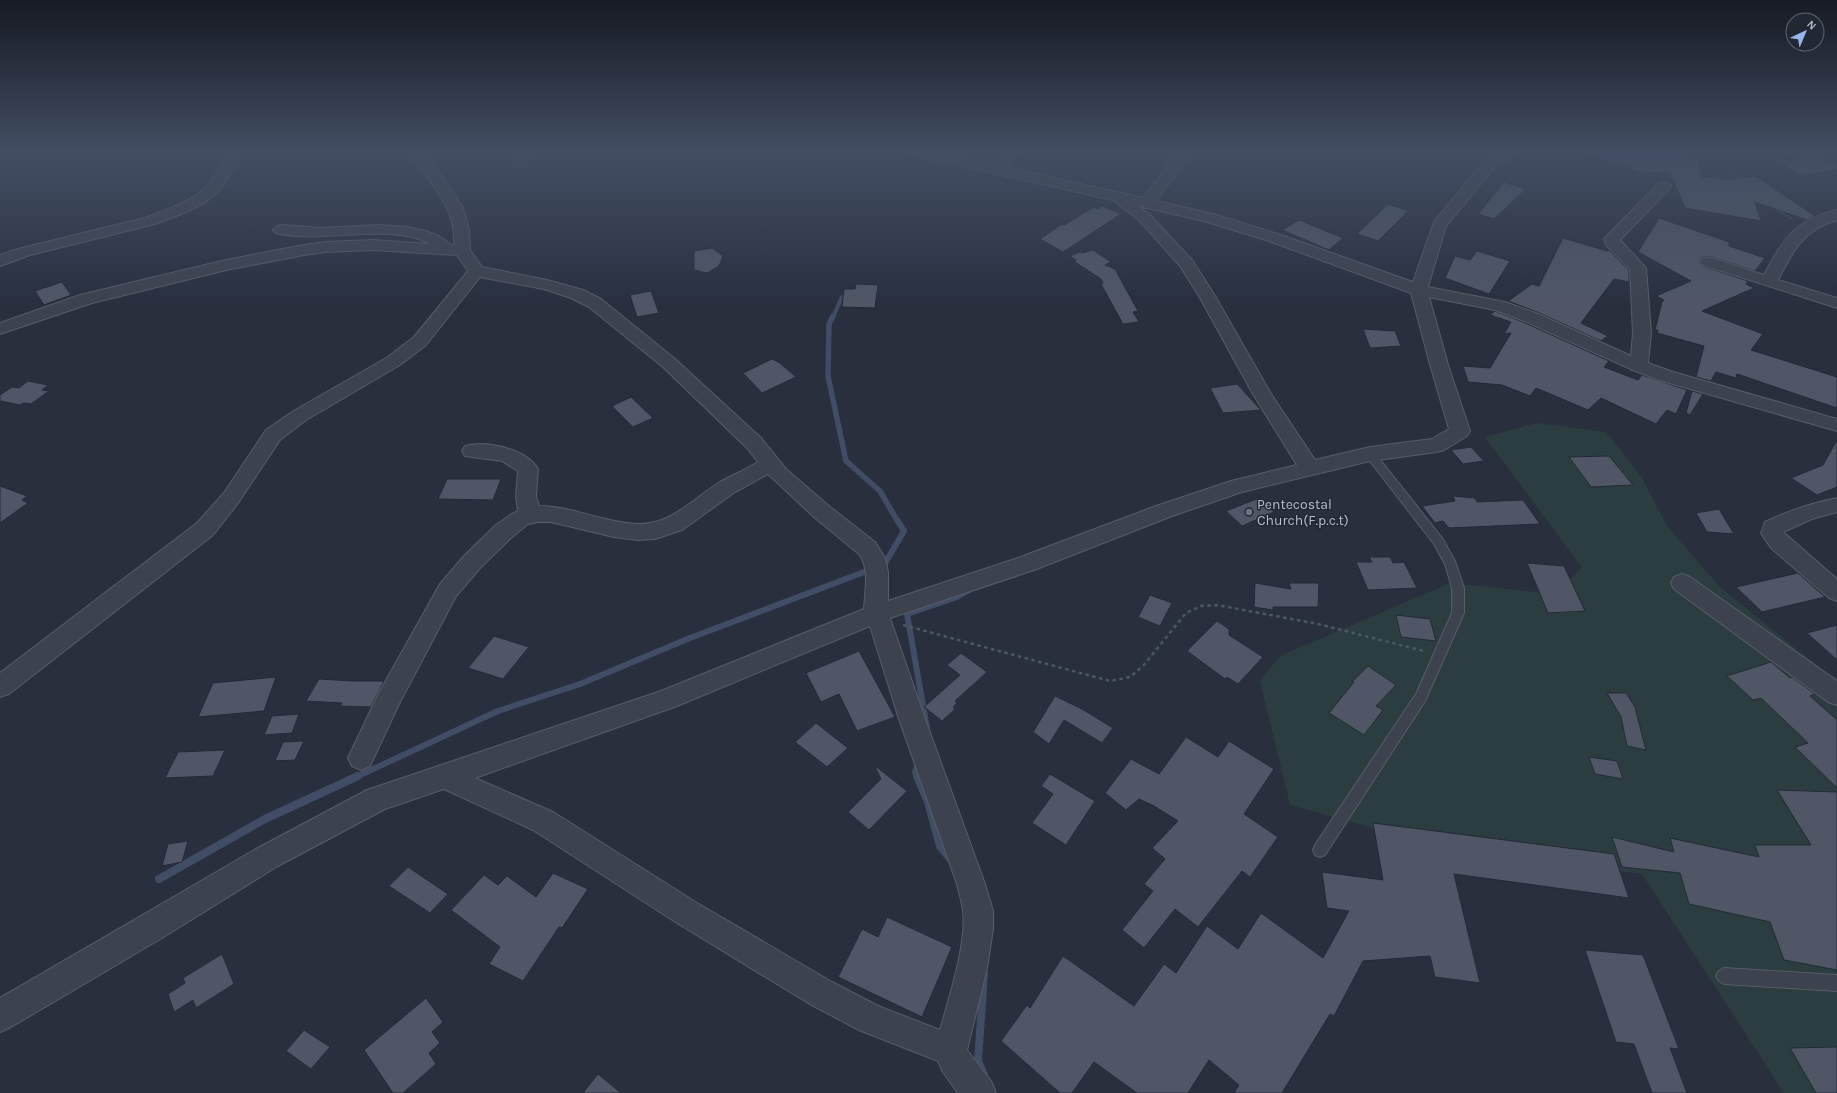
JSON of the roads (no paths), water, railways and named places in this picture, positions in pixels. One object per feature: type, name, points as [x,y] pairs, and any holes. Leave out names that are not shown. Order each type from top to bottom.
[{"type":"street","points":[[0,261],[24,252],[150,221],[195,202]]},
{"type":"street","points":[[452,202],[463,240],[455,250]]},
{"type":"street","points":[[1122,202],[1144,217],[1186,263],[1207,296],[1262,394],[1310,469]]},
{"type":"street","points":[[1144,202],[1208,217],[1244,228],[1419,290],[1499,306],[1530,317],[1639,366],[1708,389],[1837,425]]},
{"type":"street","points":[[0,1016],[151,928],[266,858],[377,799],[445,777],[500,756],[668,699],[878,616],[1026,564],[1164,511],[1238,486],[1370,454],[1437,445],[1460,431],[1440,368],[1419,290],[1439,225],[1458,202]]},
{"type":"street","points":[[1639,366],[1642,333],[1638,268],[1612,242],[1612,239],[1648,202]]},
{"type":"street","points":[[1768,282],[1796,236],[1805,227],[1837,216]]},
{"type":"street","points":[[281,230],[334,232],[376,230],[411,231],[455,250],[476,271],[547,285],[576,294],[594,303],[669,363],[754,443],[779,474],[822,512],[868,548],[874,558],[877,572],[878,616],[912,719],[971,884],[978,911],[978,929],[972,968],[951,1050],[954,1061],[980,1093]]},
{"type":"street","points":[[0,329],[86,299],[226,265],[304,250],[325,247],[373,245],[455,250]]},
{"type":"street","points":[[1709,262],[1837,303]]},
{"type":"street","points":[[0,686],[205,529],[231,498],[273,435],[299,416],[394,361],[420,341],[476,271]]},
{"type":"street","points":[[472,452],[509,455],[517,458],[528,469],[526,496],[530,516]]},
{"type":"street","points":[[361,758],[388,700],[448,590],[473,561],[504,531],[520,520],[530,516],[551,514],[614,529],[638,532],[655,532],[674,525],[728,487],[771,464]]},
{"type":"street","points":[[1837,505],[1819,509],[1784,521],[1773,527],[1772,533],[1779,542],[1837,592]]},
{"type":"street","points":[[1682,583],[1837,695]]},
{"type":"street","points":[[445,777],[543,821],[687,913],[821,993],[870,1019],[951,1050]]},
{"type":"lane","points":[[1320,850],[1421,697],[1458,613],[1458,588],[1451,564],[1438,541],[1370,454]]},
{"type":"lane","points":[[1724,976],[1837,983]]},
{"type":"waterway","points":[[833,317],[842,297]]},
{"type":"waterway","points":[[833,316],[829,324],[828,376],[846,461],[880,491],[898,522]]},
{"type":"waterway","points":[[881,566],[884,565],[904,531],[898,521]]},
{"type":"waterway","points":[[356,777],[498,711],[580,684],[690,638],[872,569]]},
{"type":"waterway","points":[[927,728],[907,614],[957,597],[969,590]]},
{"type":"waterway","points":[[917,777],[915,772],[919,761]]},
{"type":"waterway","points":[[159,879],[265,819],[358,776]]},
{"type":"waterway","points":[[917,776],[928,802],[940,846],[952,861]]},
{"type":"waterway","points":[[984,974],[978,1061],[984,1075]]},
{"type":"place","name":"Pentecostal Church(F.p.c.t)","points":[[1249,512]]}]
